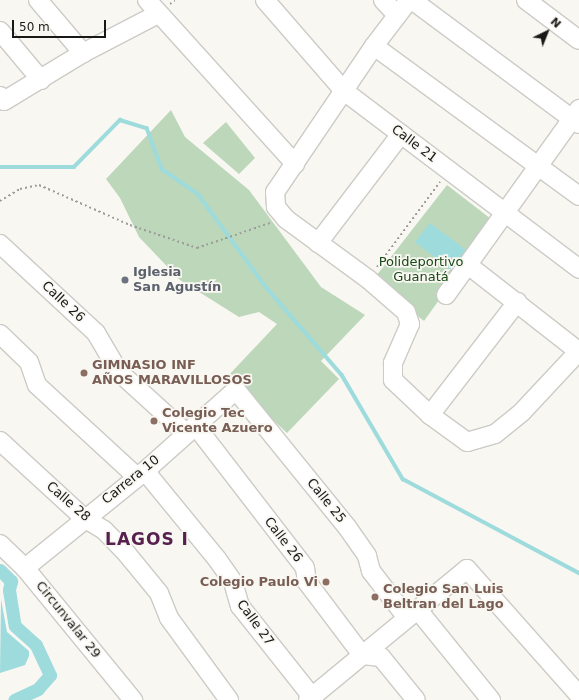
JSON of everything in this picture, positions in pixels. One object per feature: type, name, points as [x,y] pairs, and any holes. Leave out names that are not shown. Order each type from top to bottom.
[{"type":"street","points":[[38,0],[83,53]]},
{"type":"street","points":[[147,0],[158,14],[295,164]]},
{"type":"street","name":"Calle 21","points":[[265,0],[344,91],[450,170],[579,270]]},
{"type":"street","points":[[383,0],[397,15]]},
{"type":"street","points":[[446,295],[505,213],[577,117],[411,0],[397,15],[374,46],[275,192],[276,207],[286,219],[368,279],[406,312],[410,324],[393,363],[393,380],[430,415],[467,442],[500,430],[522,412],[579,351],[468,265]]},
{"type":"street","points":[[526,0],[579,40]]},
{"type":"street","points":[[2,99],[41,80],[83,53],[158,14]]},
{"type":"street","points":[[0,31],[41,80]]},
{"type":"street","points":[[374,46],[579,196]]},
{"type":"street","points":[[318,243],[401,134]]},
{"type":"street","name":"Calle 26","points":[[0,244],[96,333],[119,372],[190,429],[305,568],[307,582],[362,655]]},
{"type":"street","points":[[430,415],[516,302]]},
{"type":"street","name":"Calle 27","points":[[0,334],[29,362],[37,385],[141,474],[217,559],[233,582],[240,606],[319,696]]},
{"type":"street","name":"Carrera 10","points":[[25,568],[84,518],[141,474],[190,429],[236,390]]},
{"type":"street","name":"Calle 25","points":[[236,390],[347,527],[368,556],[371,572],[491,700]]},
{"type":"street","name":"Calle 28","points":[[0,441],[84,518],[104,530],[159,593],[169,618],[230,700]]},
{"type":"street","name":"Circunvalar 29","points":[[0,544],[25,568],[133,700]]},
{"type":"street","points":[[319,696],[362,655],[467,569],[579,695]]},
{"type":"street","points":[[362,655],[382,657],[416,700]]},
{"type":"path","points":[[368,279],[450,170]]},
{"type":"path","points":[[0,201],[20,189],[38,185],[130,225],[198,248],[286,219]]},
{"type":"green space","points":[[171,110],[185,137],[249,190],[321,287],[365,315],[321,361],[339,379],[287,433],[227,377],[277,324],[259,312],[239,317],[180,280],[139,237],[120,198],[106,179]]},
{"type":"green space","points":[[226,122],[255,158],[239,174],[203,143]]},
{"type":"green space","name":"Polideportivo Guanatá","points":[[447,185],[495,222],[424,321],[373,280]]},
{"type":"water","points":[[430,223],[466,250],[451,270],[415,242]]},
{"type":"water","points":[[1,599],[7,632],[29,651],[29,656],[25,665],[0,673]]},
{"type":"waterway","points":[[0,167],[74,167],[120,120],[147,128],[162,169],[198,194],[266,287],[342,375],[403,479],[579,573]]},
{"type":"waterway","points":[[0,570],[11,581],[9,590],[15,626],[36,645],[50,675],[38,689],[14,700]]},
{"type":"place","name":"Iglesia San Agustín","points":[[125,280]]},
{"type":"place","name":"GIMNASIO INF AÑOS MARAVILLOSOS","points":[[84,373]]},
{"type":"place","name":"Colegio Tec Vicente Azuero","points":[[154,421]]},
{"type":"place","name":"Colegio Paulo Vi","points":[[326,582]]},
{"type":"place","name":"Colegio San Luis Beltran del Lago","points":[[375,597]]},
{"type":"district","name":"LAGOS I","points":[[147,540]]}]
